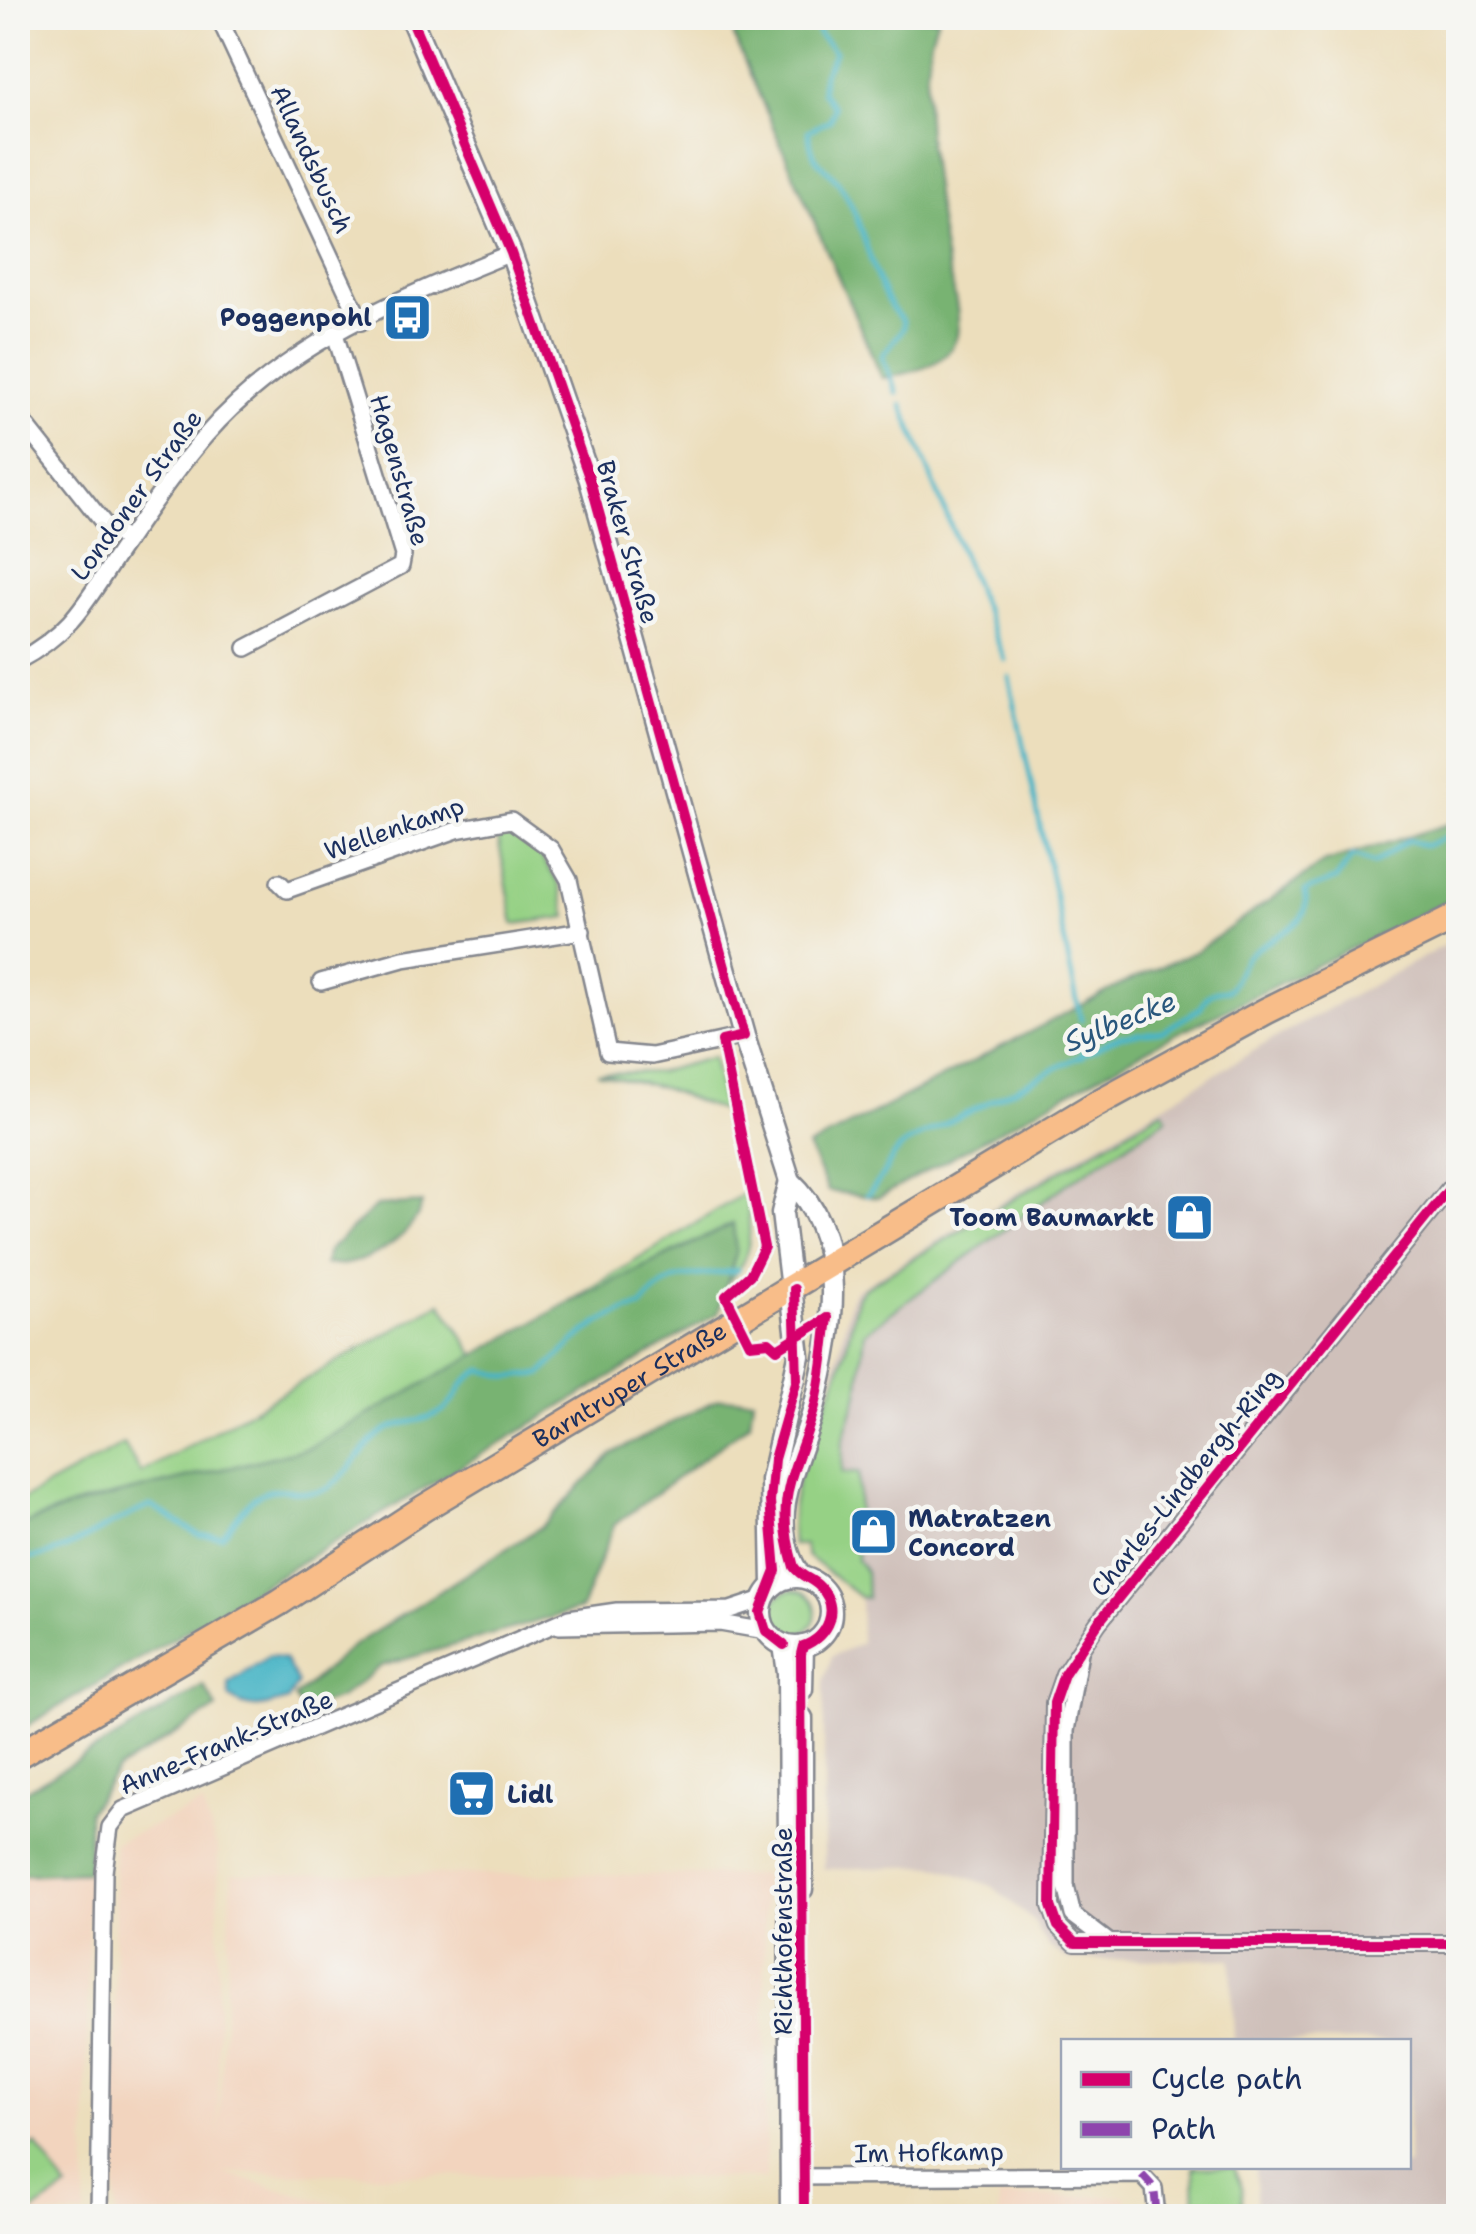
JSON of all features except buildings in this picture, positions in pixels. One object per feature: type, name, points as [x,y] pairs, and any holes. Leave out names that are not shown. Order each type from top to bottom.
[{"type":"main road","name":"Barntruper Straße","points":[[18,1755],[263,1612],[424,1508],[1128,1086],[1266,1010],[1458,916]]},
{"type":"street","name":"Allandsbusch","points":[[219,18],[360,322]]},
{"type":"street","name":"Braker Straße","points":[[411,18],[511,252],[590,480],[744,1036],[790,1182],[782,1213],[794,1289]]},
{"type":"street","name":"Londoner Straße","points":[[18,661],[59,635],[85,608],[127,540],[227,413],[291,358],[511,252]]},
{"type":"street","name":"Hagenstraße","points":[[246,648],[401,566],[403,555],[335,334]]},
{"type":"street","points":[[18,416],[106,526],[127,540]]},
{"type":"street","name":"Wellenkamp","points":[[279,882],[287,890],[457,830],[510,820],[551,849],[568,880],[608,1052],[652,1056],[744,1036]]},
{"type":"street","points":[[321,982],[403,959],[582,931]]},
{"type":"street","name":"Charles-Lindbergh-Ring","points":[[1458,1178],[1110,1608],[1080,1652],[1066,1730],[1066,1886],[1073,1915],[1110,1944],[1458,1943]]},
{"type":"street","name":"Braker Straße","points":[[790,1182],[808,1197],[833,1263]]},
{"type":"street","points":[[794,1289],[799,1356],[771,1480],[768,1592],[760,1612],[766,1631],[793,1646],[820,1638],[831,1614],[822,1588],[802,1577],[789,1550],[786,1486],[814,1410],[833,1263]]},
{"type":"street","points":[[768,1592],[802,1577]]},
{"type":"street","name":"Anne-Frank-Straße","points":[[99,2216],[104,1872],[110,1826],[123,1810],[560,1626],[570,1618],[730,1610],[768,1592]]},
{"type":"street","name":"Anne-Frank-Straße","points":[[560,1626],[720,1624],[766,1631]]},
{"type":"street","name":"Richthofenstraße","points":[[793,1646],[788,1674],[797,2177],[804,2216]]},
{"type":"street","name":"Im Hofkamp","points":[[797,2177],[1142,2175],[1154,2188],[1157,2216]]},
{"type":"street","name":"Richthofenstraße","points":[[791,2216],[797,2177]]},
{"type":"shaded area","points":[[1458,938],[1458,2216],[1257,2216],[1255,2169],[1411,2169],[1411,2039],[1234,2039],[1231,1959],[1069,1960],[1048,1946],[1034,1922],[992,1886],[935,1866],[824,1869],[824,1679],[832,1656],[861,1643],[860,1597],[827,1566],[806,1556],[803,1533],[851,1297],[857,1289],[1270,1041]]},
{"type":"shaded area","points":[[202,1804],[218,1851],[218,2142],[232,1874],[764,1875],[766,2179],[223,2173],[362,2212],[584,2211],[584,2216],[116,2216],[114,1843]]},
{"type":"shaded area","points":[[89,1872],[85,2216],[18,2216],[18,1875]]},
{"type":"shaded area","points":[[1126,2196],[1128,2216],[999,2216],[999,2197]]},
{"type":"green space","points":[[734,18],[938,18],[927,70],[928,133],[958,328],[955,341],[941,359],[882,378],[734,37]]},
{"type":"green space","points":[[1458,821],[1458,896],[1162,1041],[878,1198],[828,1191],[808,1147],[1126,982],[1195,952],[1323,863]]},
{"type":"green space","points":[[497,832],[530,839],[559,884],[567,917],[514,924]]},
{"type":"green space","points":[[713,1057],[724,1112],[660,1087],[597,1073],[659,1072]]},
{"type":"green space","points":[[1163,1110],[1167,1118],[1064,1186],[865,1332],[858,1394],[843,1441],[842,1473],[859,1473],[857,1560],[866,1572],[867,1598],[860,1597],[807,1556],[804,1545],[792,1545],[799,1474],[841,1365],[858,1296],[864,1288]]},
{"type":"green space","points":[[746,1192],[747,1252],[727,1283],[736,1253],[732,1224],[564,1305]]},
{"type":"green space","points":[[422,1203],[408,1229],[383,1250],[353,1262],[325,1264],[328,1251],[376,1206]]},
{"type":"green space","points":[[733,1224],[736,1253],[718,1313],[18,1731],[18,1527],[72,1506],[309,1448],[564,1305]]},
{"type":"green space","points":[[441,1303],[475,1355],[309,1448],[72,1506],[18,1527],[18,1502],[124,1444],[141,1473]]},
{"type":"green space","points":[[753,1398],[750,1423],[614,1525],[581,1609],[381,1666],[340,1698],[303,1710],[294,1698],[351,1647],[541,1527],[613,1453],[718,1399]]},
{"type":"green space","points":[[794,1590],[809,1597],[816,1612],[809,1627],[794,1634],[779,1627],[772,1612],[779,1597]]},
{"type":"green space","points":[[204,1686],[217,1708],[117,1770],[88,1812],[89,1872],[18,1875],[18,1795]]},
{"type":"green space","points":[[36,2144],[67,2189],[27,2216],[18,2216],[18,2157]]},
{"type":"green space","points":[[1194,2169],[1234,2169],[1242,2187],[1242,2216],[1195,2216]]},
{"type":"water","points":[[269,1656],[284,1659],[298,1683],[288,1700],[250,1707],[229,1697],[229,1683]]},
{"type":"waterway","points":[[822,18],[818,34],[835,52],[823,75],[822,92],[834,107],[830,120],[808,131],[810,143],[815,158],[848,199],[883,292],[903,321],[903,329],[882,356],[897,393]]},
{"type":"waterway","points":[[902,405],[1005,660]]},
{"type":"waterway","points":[[1009,677],[1081,1020]]},
{"type":"waterway","name":"Sylbecke","points":[[867,1195],[905,1144],[1120,1036],[1163,1031],[1201,1008],[1211,994],[1228,990],[1248,956],[1297,922],[1306,904],[1305,891],[1336,879],[1353,856],[1374,864],[1408,840],[1425,846],[1458,832]]},
{"type":"waterway","points":[[1082,1057],[1084,1036]]},
{"type":"waterway","name":"Sylbecke","points":[[18,1560],[53,1553],[151,1506],[199,1535],[222,1536],[257,1496],[275,1490],[312,1492],[330,1487],[381,1433],[440,1412],[467,1380],[482,1370],[510,1377],[542,1374],[586,1332],[611,1316],[641,1307],[674,1279],[738,1270]]},
{"type":"marked path","points":[[1142,2175],[1154,2188],[1157,2216]]},
{"type":"cycle path","points":[[411,18],[511,253],[590,480],[744,1036],[722,1041],[764,1247],[750,1275],[726,1296],[750,1344],[769,1342],[777,1349],[828,1318]]},
{"type":"cycle path","points":[[1458,1178],[1098,1623],[1064,1674],[1054,1703],[1051,1906],[1058,1926],[1075,1943],[1458,1943]]},
{"type":"cycle path","points":[[784,1645],[766,1631],[760,1612],[776,1571],[770,1501],[774,1459],[797,1379],[794,1289]]},
{"type":"cycle path","points":[[804,2216],[801,1654],[803,1646],[825,1629],[830,1604],[820,1587],[794,1567],[786,1503],[817,1399],[828,1318]]},
{"type":"place","name":"Poggenpohl","points":[[407,317]]},
{"type":"place","name":"Toom Baumarkt","points":[[1189,1217]]},
{"type":"place","name":"Matratzen Concord","points":[[873,1532]]},
{"type":"place","name":"Lidl","points":[[472,1794]]}]
